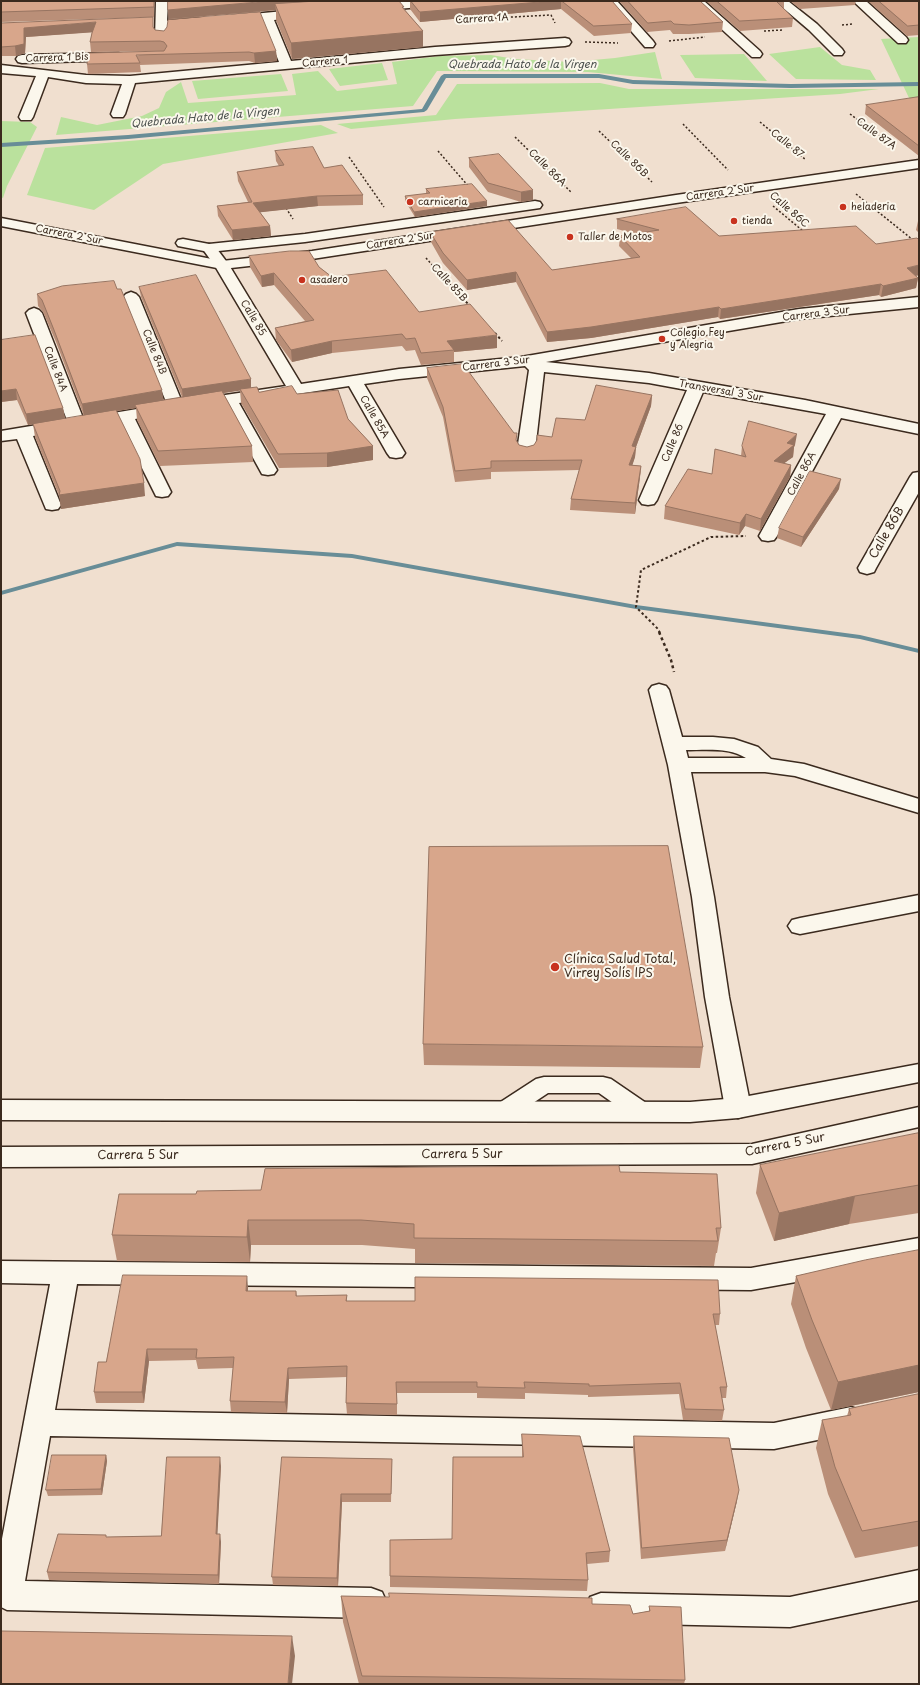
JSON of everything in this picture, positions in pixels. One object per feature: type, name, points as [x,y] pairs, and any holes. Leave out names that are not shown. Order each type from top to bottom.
[{"type":"street","points":[[161,77],[162,1]]},
{"type":"street","points":[[359,8],[396,3],[446,1]]},
{"type":"street","points":[[611,1],[649,44]]},
{"type":"street","points":[[697,1],[756,54]]},
{"type":"street","points":[[781,1],[813,27],[838,52]]},
{"type":"street","points":[[859,1],[902,40]]},
{"type":"street","points":[[396,3],[408,17]]},
{"type":"street","points":[[221,20],[320,12]]},
{"type":"street","points":[[267,17],[287,66]]},
{"type":"street","points":[[146,22],[206,22]]},
{"type":"street","points":[[426,40],[436,51]]},
{"type":"street","name":"Carrera 1","points":[[1,69],[86,79],[130,80],[436,51],[565,42]]},
{"type":"street","points":[[367,45],[373,57]]},
{"type":"street","name":"Carrera 1 Bis","points":[[1,60],[131,56]]},
{"type":"street","points":[[26,117],[43,73]]},
{"type":"street","points":[[118,114],[130,80]]},
{"type":"street","name":"Carrera 2 Sur","points":[[658,188],[919,151]]},
{"type":"street","name":"Carrera 2 Sur","points":[[1,222],[222,265],[312,255],[594,211],[919,164]]},
{"type":"street","points":[[711,181],[723,192]]},
{"type":"street","name":"Carrera 2 Sur","points":[[170,240],[209,248],[305,238],[578,199]]},
{"type":"street","name":"Calle 85","points":[[209,248],[222,265],[294,388]]},
{"type":"street","name":"Calle 84B","points":[[132,297],[176,407]]},
{"type":"street","name":"Carrera 3 Sur","points":[[1,436],[294,388],[353,380],[521,362],[799,314],[919,302]]},
{"type":"street","name":"Calle 84A","points":[[34,313],[76,424]]},
{"type":"street","name":"Transversal 3 Sur","points":[[521,362],[537,367],[649,378],[697,386],[919,429]]},
{"type":"street","points":[[526,450],[537,367]]},
{"type":"street","name":"Calle 85A","points":[[353,380],[396,453]]},
{"type":"street","name":"Calle 86","points":[[648,500],[697,386]]},
{"type":"street","points":[[229,399],[268,470]]},
{"type":"street","name":"Calle 86A","points":[[768,536],[836,412]]},
{"type":"street","points":[[125,416],[162,492]]},
{"type":"street","points":[[23,433],[52,505]]},
{"type":"street","name":"Calle 86B","points":[[866,568],[919,477]]},
{"type":"street","points":[[658,690],[676,754],[703,897],[717,997],[738,1108]]},
{"type":"street","points":[[676,754],[797,769],[919,806]]},
{"type":"street","points":[[800,926],[919,903]]},
{"type":"street","points":[[1,1110],[690,1112],[738,1108],[919,1073]]},
{"type":"street","name":"Carrera 5 Sur","points":[[1,1157],[752,1154],[919,1117]]},
{"type":"street","points":[[1,1272],[65,1274],[751,1279],[919,1249]]},
{"type":"street","points":[[65,1274],[7,1595],[398,1604]]},
{"type":"street","points":[[38,1422],[774,1436],[873,1416]]},
{"type":"street","points":[[574,1607],[790,1612],[919,1585]]},
{"type":"path","name":"Carrera 1A","points":[[451,21],[551,15]]},
{"type":"path","points":[[565,42],[649,44]]},
{"type":"path","name":"Calle 87A","points":[[850,114],[903,154]]},
{"type":"path","name":"Calle 87","points":[[760,122],[814,166]]},
{"type":"path","points":[[682,124],[735,178]]},
{"type":"path","name":"Calle 86B","points":[[600,131],[658,188]]},
{"type":"path","name":"Calle 86A","points":[[515,137],[578,199]]},
{"type":"path","points":[[438,151],[491,212]]},
{"type":"path","points":[[349,158],[397,225]]},
{"type":"path","points":[[834,176],[913,240]]},
{"type":"path","name":"Calle 86C","points":[[754,188],[806,234]]},
{"type":"path","points":[[286,207],[305,238]]},
{"type":"path","points":[[594,211],[626,245]]},
{"type":"path","name":"Calle 85B","points":[[409,240],[473,310]]},
{"type":"path","points":[[494,333],[521,362]]},
{"type":"path","points":[[674,674],[671,660],[658,630],[636,608],[641,570],[711,537],[768,536]]},
{"type":"green space","points":[[919,37],[919,100],[910,100],[881,39]]},
{"type":"green space","points":[[820,47],[842,65],[870,70],[876,80],[796,79],[769,54]]},
{"type":"green space","points":[[655,52],[662,79],[588,72],[437,71],[413,106],[56,135],[61,117],[97,125],[142,116],[159,108],[166,92],[181,82],[188,103],[296,95],[292,74],[318,71],[337,91],[397,84],[392,62],[440,56],[491,55],[515,59],[571,62],[615,58]]},
{"type":"green space","points":[[744,54],[767,81],[695,78],[680,55]]},
{"type":"green space","points":[[382,63],[388,80],[340,86],[329,69]]},
{"type":"green space","points":[[281,74],[288,91],[198,99],[192,81]]},
{"type":"green space","points":[[600,83],[629,89],[879,89],[840,94],[455,119],[351,129],[337,124],[436,115],[457,84]]},
{"type":"green space","points":[[1,121],[30,122],[37,127],[7,186],[3,198],[1,197]]},
{"type":"green space","points":[[321,125],[338,133],[163,164],[94,210],[27,195],[45,148]]},
{"type":"building","points":[[1,1],[154,1],[154,7],[1,12]]},
{"type":"building","points":[[168,1],[269,1],[168,10]]},
{"type":"building","points":[[317,1],[399,1],[404,7],[402,7],[423,31],[291,43],[275,4]]},
{"type":"building","points":[[411,1],[552,1],[420,12]]},
{"type":"building","points":[[562,1],[612,1],[632,24],[594,26]]},
{"type":"building","points":[[628,1],[700,1],[723,22],[689,25],[674,24],[671,21],[648,23]]},
{"type":"building","points":[[717,1],[776,1],[793,18],[740,21]]},
{"type":"building","points":[[879,1],[919,1],[919,25],[908,26]]},
{"type":"building","points":[[260,12],[276,51],[254,53],[136,55],[140,63],[87,64],[89,53],[164,51],[167,46],[164,42],[160,41],[90,42],[96,22],[24,28],[24,44],[1,47],[1,23],[153,17],[153,27],[155,30],[164,31],[167,27],[168,20]]},
{"type":"building","points":[[919,97],[919,146],[866,105]]},
{"type":"building","points":[[313,147],[324,168],[342,165],[363,195],[317,196],[253,203],[270,226],[232,230],[217,206],[252,202],[237,172],[284,165],[275,151]]},
{"type":"building","points":[[499,154],[533,190],[521,192],[488,183],[469,158]]},
{"type":"building","points":[[472,184],[487,201],[414,212],[405,196],[430,193],[426,189]]},
{"type":"building","points":[[686,207],[719,236],[856,226],[876,244],[917,238],[919,240],[919,265],[907,268],[918,278],[883,286],[881,284],[721,309],[719,307],[591,327],[547,332],[516,272],[467,280],[443,253],[430,232],[508,220],[552,270],[640,257],[620,236],[659,230],[617,219]]},
{"type":"building","points":[[290,251],[309,251],[319,267],[332,277],[386,270],[419,312],[470,304],[497,335],[447,341],[454,350],[421,353],[415,338],[406,339],[402,334],[332,341],[291,350],[275,328],[314,320],[274,273],[261,276],[249,256]]},
{"type":"building","points":[[196,275],[251,379],[182,389],[139,287]]},
{"type":"building","points":[[114,281],[117,289],[121,289],[162,390],[82,404],[42,300],[37,294],[62,286]]},
{"type":"building","points":[[35,335],[63,408],[26,414],[16,389],[1,391],[1,340]]},
{"type":"building","points":[[463,364],[514,433],[517,433],[516,440],[519,445],[527,447],[534,445],[537,440],[537,435],[552,437],[556,418],[585,420],[596,385],[652,395],[632,446],[636,447],[629,465],[641,466],[635,503],[571,499],[582,460],[491,461],[491,468],[455,471],[443,407],[427,368]]},
{"type":"building","points":[[292,386],[297,394],[338,390],[348,419],[373,446],[327,453],[278,454],[240,389],[257,387],[259,392]]},
{"type":"building","points":[[222,391],[252,446],[158,451],[135,405]]},
{"type":"building","points":[[116,410],[140,459],[144,483],[59,495],[60,491],[33,424]]},
{"type":"building","points":[[749,421],[797,434],[787,443],[794,445],[774,461],[791,465],[761,519],[746,514],[740,523],[665,506],[688,469],[712,474],[715,449],[746,457],[742,446]]},
{"type":"building","points":[[810,471],[841,479],[803,537],[779,528]]},
{"type":"building","name":"Clínica Salud Total, Virrey Solís IPS","points":[[668,846],[703,1047],[423,1044],[429,847]]},
{"type":"building","points":[[919,1133],[919,1185],[855,1196],[779,1213],[760,1165]]},
{"type":"building","points":[[619,1166],[620,1172],[717,1174],[721,1228],[716,1228],[718,1241],[414,1238],[414,1224],[361,1220],[248,1220],[247,1237],[112,1235],[119,1194],[196,1194],[197,1191],[261,1190],[265,1169]]},
{"type":"building","points":[[919,1250],[919,1365],[838,1382],[812,1320],[796,1276],[865,1260]]},
{"type":"building","points":[[123,1275],[247,1276],[246,1291],[296,1291],[296,1296],[347,1295],[346,1301],[415,1301],[415,1277],[718,1280],[720,1314],[713,1314],[727,1387],[720,1387],[724,1410],[685,1409],[680,1383],[589,1386],[589,1384],[524,1382],[525,1388],[477,1387],[477,1382],[396,1382],[397,1404],[346,1403],[347,1366],[288,1368],[285,1402],[230,1401],[234,1357],[196,1358],[197,1349],[147,1349],[142,1392],[94,1392],[98,1362],[106,1362]]},
{"type":"building","points":[[919,1394],[919,1521],[862,1531],[835,1467],[822,1420],[851,1415],[849,1409]]},
{"type":"building","points":[[522,1434],[580,1436],[610,1551],[586,1553],[588,1580],[390,1576],[390,1540],[452,1539],[453,1457],[523,1457]]},
{"type":"building","points":[[634,1436],[729,1438],[739,1490],[727,1540],[642,1548]]},
{"type":"building","points":[[52,1455],[106,1455],[101,1489],[46,1490]]},
{"type":"building","points":[[167,1457],[220,1457],[216,1534],[220,1534],[218,1575],[47,1572],[58,1534],[106,1535],[106,1537],[161,1536]]},
{"type":"building","points":[[282,1457],[392,1459],[391,1494],[341,1494],[337,1578],[272,1577]]},
{"type":"building","points":[[389,1593],[592,1598],[592,1604],[630,1605],[633,1614],[650,1611],[649,1606],[681,1607],[685,1680],[362,1676],[341,1596],[389,1597]]},
{"type":"building","points":[[1,1631],[292,1636],[288,1684],[1,1684]]},
{"type":"waterway","name":"Quebrada Hato de la Virgen","points":[[1,145],[128,137],[424,110],[444,76],[599,76],[633,82],[791,86],[919,84]]},
{"type":"waterway","points":[[1,593],[177,544],[352,556],[636,607],[860,637],[919,651]]},
{"type":"place","name":"carniceria","points":[[410,202]]},
{"type":"place","name":"heladeria","points":[[843,207]]},
{"type":"place","name":"tienda","points":[[734,221]]},
{"type":"place","name":"Taller de Motos","points":[[570,237]]},
{"type":"place","name":"asadero","points":[[302,280]]},
{"type":"place","name":"Colegio Fey y Alegria","points":[[662,339]]},
{"type":"place","name":"Clínica Salud Total, Virrey Solís IPS","points":[[555,967]]}]
